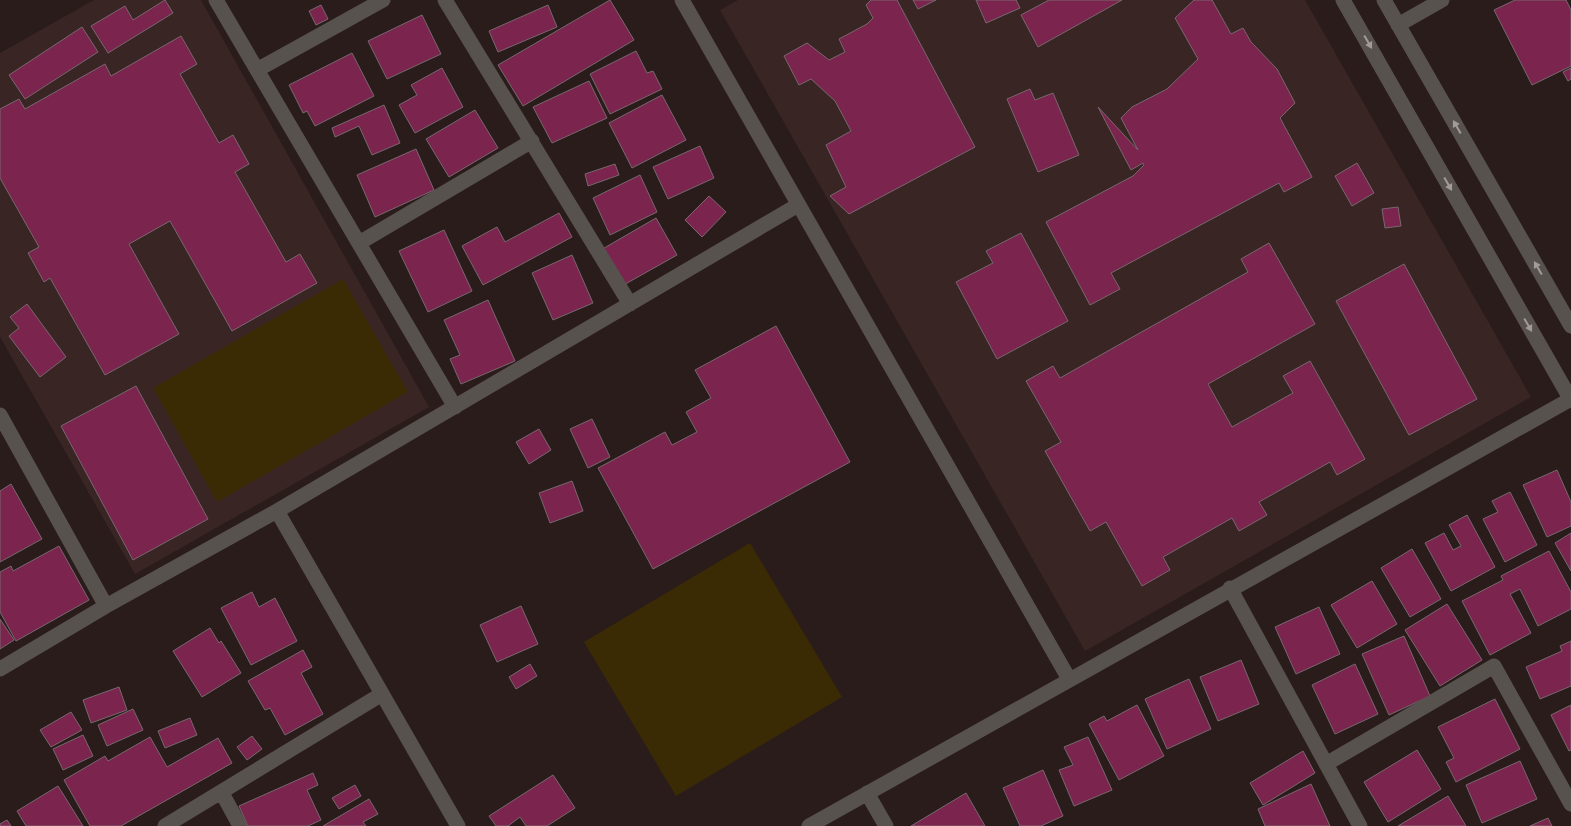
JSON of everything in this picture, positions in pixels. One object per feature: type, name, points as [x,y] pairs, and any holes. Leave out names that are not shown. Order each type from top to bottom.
[{"type":"street","points":[[216,0],[455,407]]},
{"type":"street","points":[[257,70],[383,0]]},
{"type":"street","points":[[445,0],[630,304]]},
{"type":"street","points":[[682,0],[1068,679]]},
{"type":"street","points":[[809,826],[1230,588],[1571,399],[1344,0]]},
{"type":"street","points":[[1384,0],[1571,326]]},
{"type":"street","points":[[1398,25],[1442,0]]},
{"type":"street","points":[[359,243],[532,141]]},
{"type":"street","points":[[0,668],[106,606],[277,511],[798,205]]},
{"type":"street","points":[[0,415],[6,441],[106,606]]},
{"type":"street","points":[[277,511],[458,826]]},
{"type":"street","points":[[1230,588],[1360,826]]},
{"type":"street","points":[[1326,764],[1494,666],[1571,804]]},
{"type":"street","points":[[165,826],[382,694]]},
{"type":"street","points":[[222,793],[240,826]]},
{"type":"street","points":[[867,793],[886,826]]},
{"type":"shaded area","points":[[94,0],[201,0],[429,407],[135,574],[0,337],[0,53]]},
{"type":"shaded area","points":[[738,0],[1305,0],[1531,397],[1085,651],[720,10]]},
{"type":"shaded area","points":[[343,279],[408,392],[217,502],[153,388]]},
{"type":"shaded area","points":[[750,543],[842,697],[676,796],[584,642]]},
{"type":"building","points":[[165,0],[173,13],[108,53],[91,26],[125,6],[133,20]]},
{"type":"building","points":[[610,0],[634,40],[523,106],[498,65]]},
{"type":"building","points":[[871,0],[897,0],[975,147],[849,214],[830,196],[846,187],[826,145],[851,131],[835,101],[811,79],[799,85],[784,56],[807,43],[829,60],[845,52],[839,39],[867,24],[873,18],[866,5]]},
{"type":"building","points":[[913,0],[936,0],[918,9]]},
{"type":"building","points":[[976,0],[1016,0],[1020,8],[986,23]]},
{"type":"building","points":[[1049,0],[1122,0],[1038,47],[1021,15]]},
{"type":"building","points":[[1194,0],[1212,0],[1231,34],[1243,28],[1251,42],[1277,69],[1295,103],[1280,118],[1312,177],[1284,192],[1279,183],[1111,273],[1120,289],[1090,305],[1046,222],[1133,176],[1144,165],[1143,163],[1131,170],[1098,107],[1138,150],[1121,118],[1132,107],[1167,89],[1198,59],[1175,18]]},
{"type":"building","points":[[1515,0],[1566,0],[1571,10],[1571,66],[1532,85],[1494,10]]},
{"type":"building","points":[[321,5],[328,19],[316,25],[309,11]]},
{"type":"building","points":[[548,5],[557,27],[498,52],[489,31]]},
{"type":"building","points":[[422,15],[441,54],[387,79],[368,41]]},
{"type":"building","points":[[82,27],[98,52],[25,99],[9,75]]},
{"type":"building","points":[[181,36],[197,64],[180,74],[219,143],[233,135],[249,164],[235,172],[286,262],[300,254],[317,283],[232,331],[170,221],[129,244],[179,334],[105,375],[50,278],[44,282],[28,253],[39,247],[0,178],[0,109],[19,99],[25,109],[105,64],[111,76]]},
{"type":"building","points":[[636,51],[647,73],[653,71],[662,89],[610,114],[590,74]]},
{"type":"building","points":[[352,53],[374,96],[315,126],[307,111],[303,113],[289,85]]},
{"type":"building","points":[[442,68],[463,107],[415,133],[399,105],[417,95],[411,85]]},
{"type":"building","points":[[1571,68],[1571,79],[1568,81],[1563,72]]},
{"type":"building","points":[[589,81],[607,118],[552,143],[533,107]]},
{"type":"building","points":[[1030,89],[1035,100],[1053,93],[1079,155],[1038,172],[1007,99]]},
{"type":"building","points":[[662,95],[686,140],[632,168],[609,123]]},
{"type":"building","points":[[384,105],[400,143],[372,155],[359,126],[335,137],[332,128]]},
{"type":"building","points":[[475,110],[498,148],[449,177],[426,139]]},
{"type":"building","points":[[700,146],[714,178],[668,199],[653,167]]},
{"type":"building","points":[[416,149],[434,190],[375,217],[357,175]]},
{"type":"building","points":[[1357,163],[1374,193],[1352,206],[1335,176]]},
{"type":"building","points":[[615,164],[619,175],[588,186],[585,174]]},
{"type":"building","points":[[640,175],[657,212],[610,235],[593,198]]},
{"type":"building","points":[[709,196],[726,212],[702,237],[685,220]]},
{"type":"building","points":[[1398,207],[1401,226],[1385,228],[1382,209]]},
{"type":"building","points":[[559,213],[572,237],[483,285],[462,246],[497,227],[505,242]]},
{"type":"building","points":[[656,218],[677,255],[620,287],[599,251]]},
{"type":"building","points":[[444,230],[472,291],[428,312],[399,251]]},
{"type":"building","points":[[1021,233],[1068,321],[997,359],[956,282],[993,263],[986,251]]},
{"type":"building","points":[[1269,243],[1315,324],[1208,384],[1232,427],[1293,393],[1283,376],[1310,361],[1365,459],[1337,475],[1330,462],[1259,502],[1267,515],[1239,531],[1232,518],[1163,557],[1170,570],[1142,586],[1106,522],[1090,531],[1045,451],[1061,442],[1026,381],[1053,366],[1060,378],[1248,272],[1241,259]]},
{"type":"building","points":[[572,255],[593,303],[553,320],[532,273]]},
{"type":"building","points":[[1404,264],[1477,399],[1409,435],[1336,301]]},
{"type":"building","points":[[488,300],[515,361],[461,384],[450,359],[460,355],[444,320]]},
{"type":"building","points":[[27,304],[66,357],[40,377],[9,336],[19,328],[10,317]]},
{"type":"building","points":[[776,326],[850,462],[653,569],[598,468],[665,432],[672,445],[697,432],[686,412],[711,398],[695,370]]},
{"type":"building","points":[[136,386],[208,519],[133,560],[61,426]]},
{"type":"building","points":[[592,419],[610,457],[588,468],[570,429]]},
{"type":"building","points":[[539,429],[551,450],[529,464],[516,442]]},
{"type":"building","points":[[1557,470],[1571,502],[1571,526],[1547,537],[1523,485]]},
{"type":"building","points":[[572,481],[583,511],[550,523],[539,493]]},
{"type":"building","points":[[11,484],[42,539],[0,562],[0,491]]},
{"type":"building","points":[[1510,492],[1537,545],[1505,562],[1483,519],[1498,512],[1492,501]]},
{"type":"building","points":[[1467,515],[1495,567],[1451,591],[1425,543],[1444,533],[1453,550],[1461,546],[1449,525]]},
{"type":"building","points":[[1571,533],[1571,571],[1555,543]]},
{"type":"building","points":[[59,546],[89,600],[16,641],[0,612],[0,572],[11,566],[13,571]]},
{"type":"building","points":[[1412,549],[1441,599],[1410,617],[1381,568]]},
{"type":"building","points":[[1549,551],[1571,592],[1571,609],[1538,626],[1520,589],[1510,594],[1531,633],[1490,655],[1462,601],[1503,580],[1501,576]]},
{"type":"building","points":[[1372,581],[1397,624],[1357,648],[1331,605]]},
{"type":"building","points":[[252,592],[259,607],[275,598],[297,641],[251,665],[221,608]]},
{"type":"building","points":[[1447,604],[1482,660],[1440,686],[1405,630]]},
{"type":"building","points":[[521,606],[538,644],[497,662],[480,625]]},
{"type":"building","points":[[1319,607],[1340,654],[1296,674],[1275,627]]},
{"type":"building","points":[[0,619],[14,640],[0,649]]},
{"type":"building","points":[[210,628],[219,643],[221,641],[241,673],[202,697],[173,651]]},
{"type":"building","points":[[1404,636],[1430,696],[1389,715],[1362,654]]},
{"type":"building","points":[[1571,641],[1571,686],[1540,699],[1526,667],[1562,651],[1560,646]]},
{"type":"building","points":[[303,650],[312,667],[301,673],[323,714],[285,735],[270,708],[265,710],[248,681]]},
{"type":"building","points":[[1241,660],[1259,704],[1218,721],[1200,677]]},
{"type":"building","points":[[530,664],[537,676],[516,689],[509,677]]},
{"type":"building","points":[[1355,664],[1378,714],[1335,734],[1312,685]]},
{"type":"building","points":[[1189,679],[1211,729],[1167,749],[1145,699]]},
{"type":"building","points":[[119,687],[127,710],[91,723],[83,700]]},
{"type":"building","points":[[1495,699],[1520,749],[1456,782],[1446,762],[1454,758],[1438,727]]},
{"type":"building","points":[[1137,705],[1164,756],[1119,780],[1089,724],[1104,716],[1107,721]]},
{"type":"building","points":[[1571,705],[1571,750],[1569,751],[1551,715]]},
{"type":"building","points":[[133,709],[143,730],[107,746],[98,725]]},
{"type":"building","points":[[71,712],[82,730],[51,747],[40,730]]},
{"type":"building","points":[[190,718],[197,735],[165,748],[158,731]]},
{"type":"building","points":[[83,735],[93,756],[63,770],[53,749]]},
{"type":"building","points":[[252,736],[262,749],[247,760],[237,747]]},
{"type":"building","points":[[150,737],[167,767],[218,738],[232,763],[121,826],[90,826],[64,780],[105,756],[108,761]]},
{"type":"building","points":[[1088,737],[1112,790],[1074,806],[1059,770],[1073,765],[1064,747]]},
{"type":"building","points":[[1417,750],[1441,789],[1388,822],[1364,782]]},
{"type":"building","points":[[1303,751],[1315,773],[1263,805],[1250,783]]},
{"type":"building","points":[[1520,761],[1537,799],[1482,823],[1466,785]]},
{"type":"building","points":[[1043,770],[1063,816],[1041,826],[1020,826],[1003,788]]},
{"type":"building","points":[[313,773],[318,785],[307,790],[321,820],[308,826],[248,826],[239,806]]},
{"type":"building","points":[[553,775],[575,808],[547,826],[526,826],[520,817],[508,826],[496,826],[489,816]]},
{"type":"building","points":[[1311,784],[1330,826],[1265,826],[1258,809]]},
{"type":"building","points":[[355,785],[361,796],[339,809],[332,798]]},
{"type":"building","points":[[58,786],[83,826],[26,826],[17,811]]},
{"type":"building","points":[[966,793],[985,826],[911,826]]},
{"type":"building","points":[[1448,796],[1466,826],[1398,826]]},
{"type":"building","points":[[369,799],[378,814],[363,822],[366,826],[323,826]]},
{"type":"building","points":[[1548,818],[1552,826],[1530,826]]},
{"type":"building","points":[[7,820],[11,826],[0,826],[0,824]]}]
